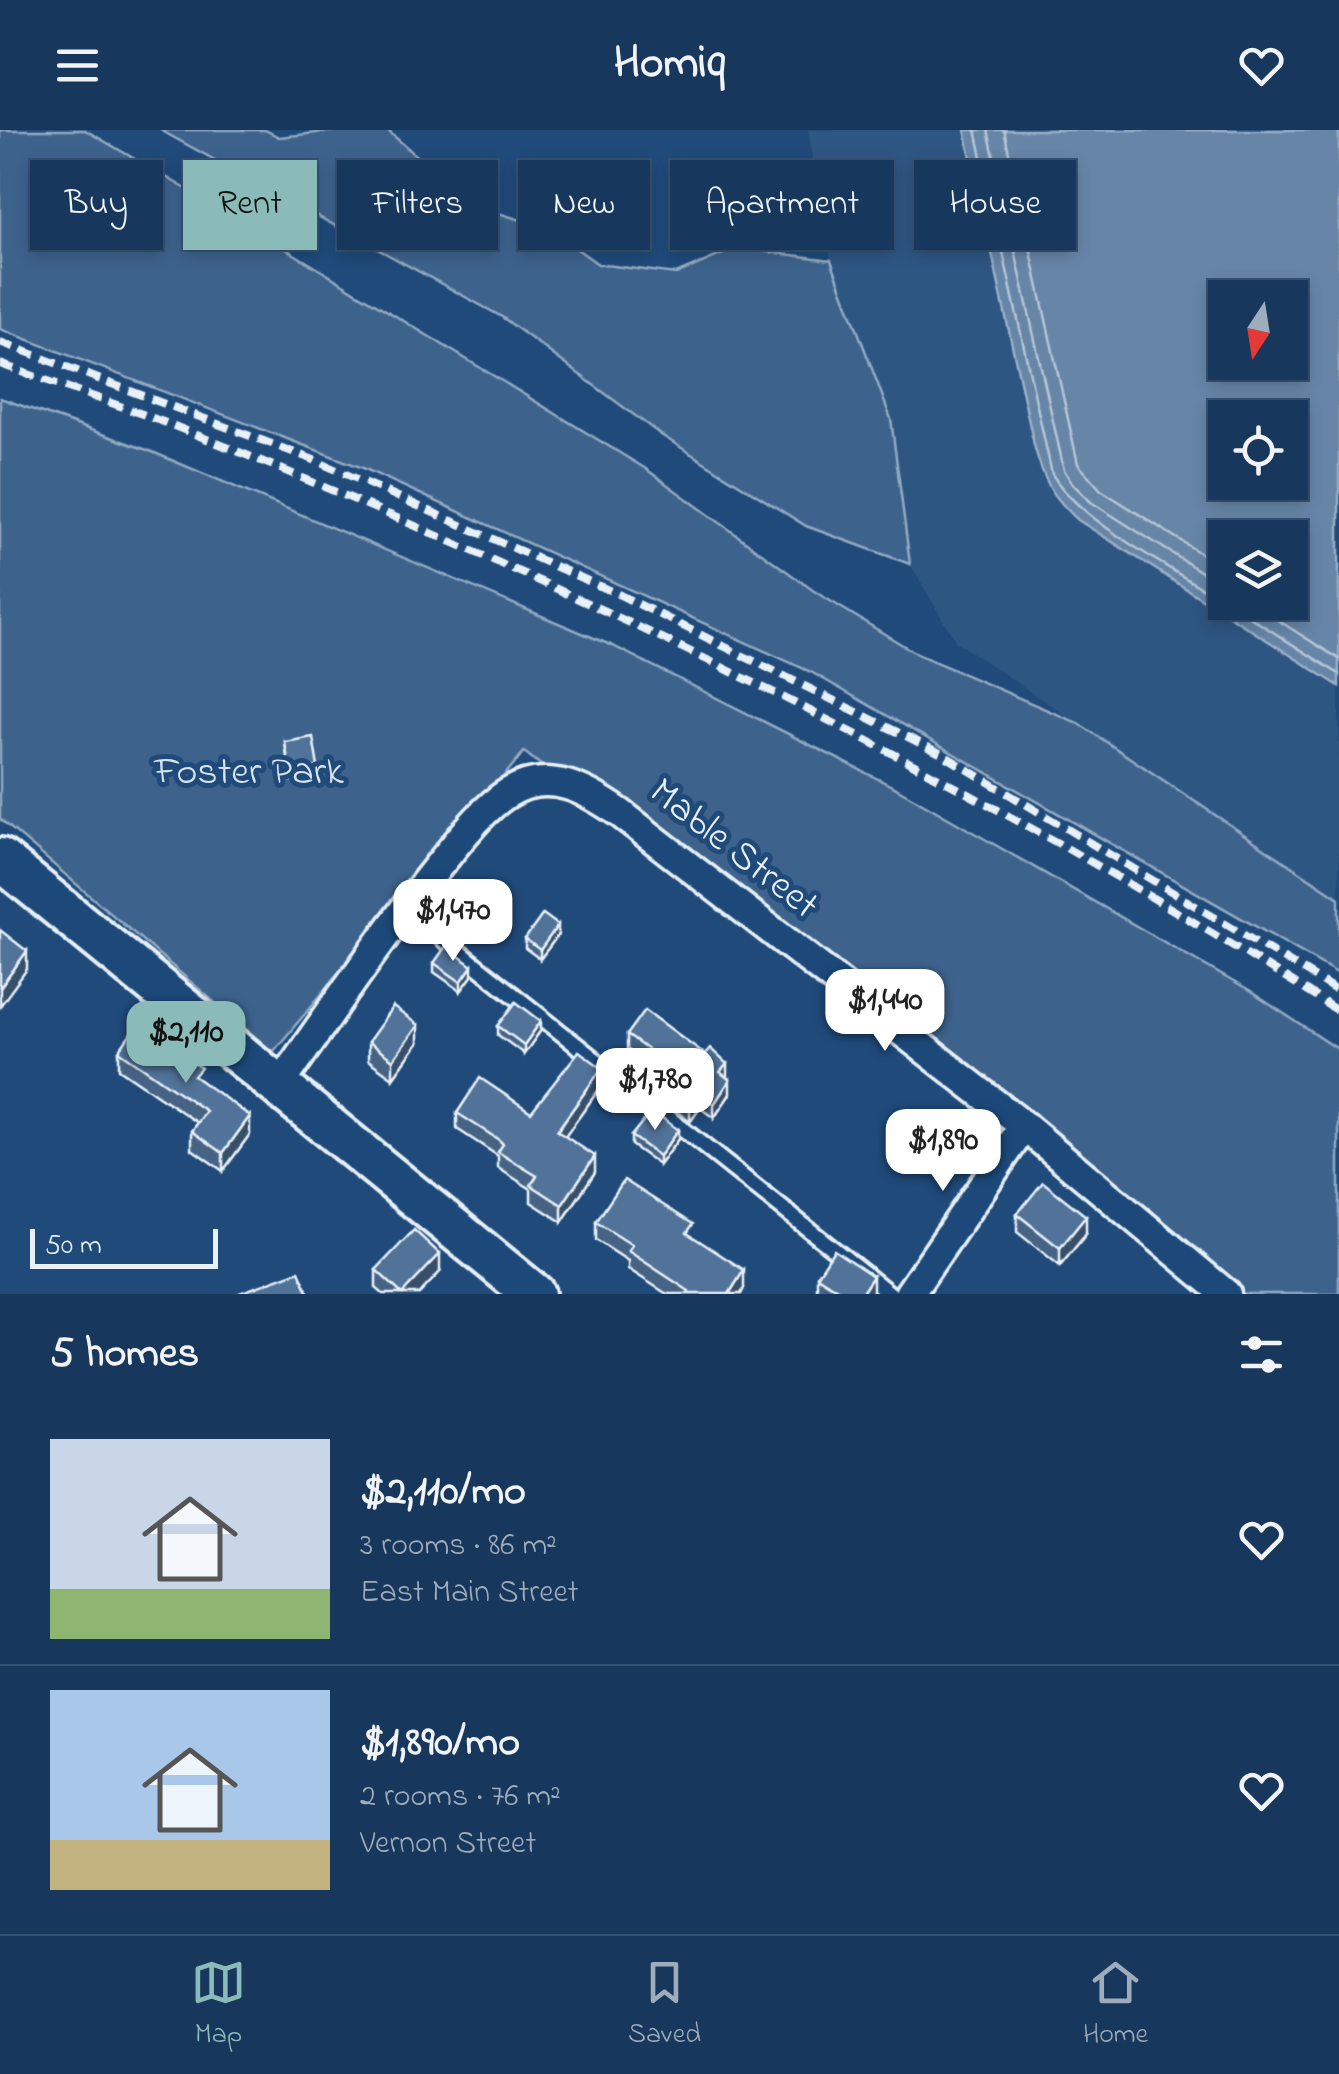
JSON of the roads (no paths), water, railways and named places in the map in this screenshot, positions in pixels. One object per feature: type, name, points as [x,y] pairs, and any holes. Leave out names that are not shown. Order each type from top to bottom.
[{"type":"street","name":"Mable Street","points":[[404,908],[464,835],[508,793],[560,781],[590,792],[1024,1126],[1226,1294]]},
{"type":"street","points":[[0,859],[519,1290]]},
{"type":"street","points":[[278,1088],[404,908]]},
{"type":"street","points":[[909,1294],[1024,1126]]},
{"type":"lane","points":[[404,908],[890,1294]]},
{"type":"water","points":[[965,130],[1339,130],[1339,686],[1235,620],[1308,620],[1308,520],[1208,520],[1208,603],[1078,520],[1061,503],[1041,468],[991,250],[1076,250],[1076,160],[972,160]]},
{"type":"railway","points":[[0,342],[314,460],[620,595],[942,754],[1339,992]]},
{"type":"railway","points":[[0,364],[168,424],[341,494],[635,625],[922,769],[1063,846],[1339,1012]]},
{"type":"park label","name":"Foster Park","points":[[249,773]]}]
